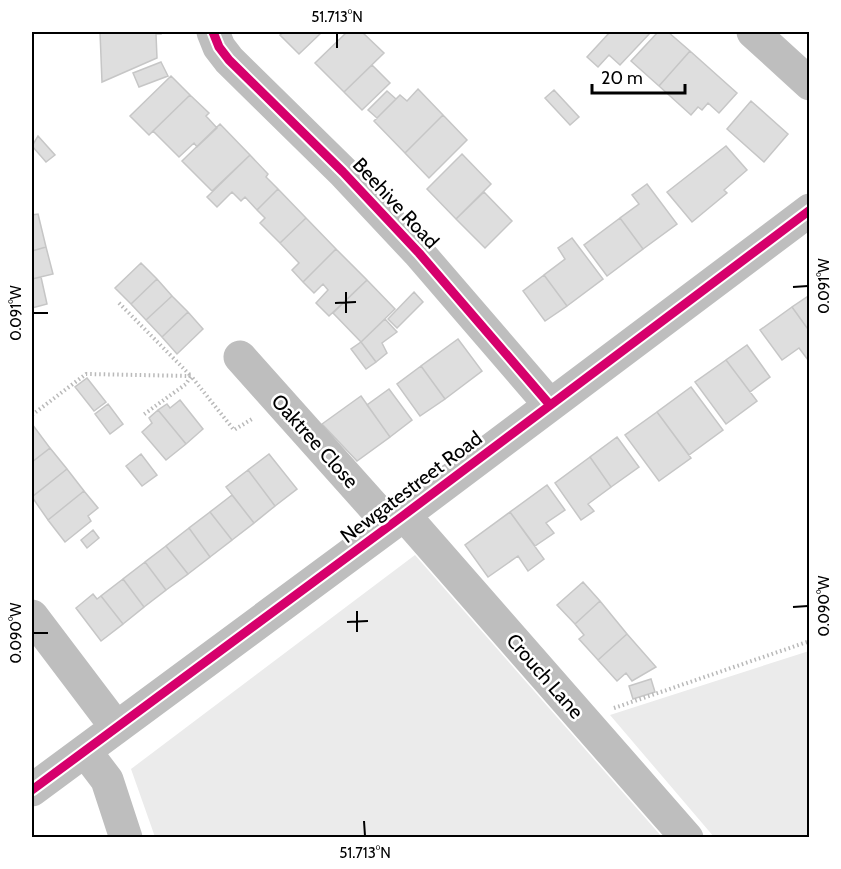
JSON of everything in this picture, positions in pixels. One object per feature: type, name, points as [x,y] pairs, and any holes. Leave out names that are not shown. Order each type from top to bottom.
[{"type":"street","name":"Beehive Road","points":[[213,32],[229,60],[343,172],[419,253],[550,405]]},
{"type":"street","points":[[753,32],[810,84]]},
{"type":"street","name":"Newgatestreet Road","points":[[32,790],[810,210]]},
{"type":"street","name":"Oaktree Close","points":[[240,357],[279,401],[397,520]]},
{"type":"street","name":"Crouch Lane","points":[[397,520],[583,719],[687,837]]},
{"type":"street","points":[[32,616],[116,727]]},
{"type":"street","points":[[84,751],[107,780],[126,837]]},
{"type":"path","points":[[119,303],[191,376],[234,430],[279,401]]},
{"type":"path","points":[[32,414],[86,374],[191,376]]},
{"type":"path","points":[[143,415],[186,384],[191,376]]},
{"type":"path","points":[[583,719],[810,641]]},
{"type":"shaded area","points":[[415,555],[662,837],[155,837],[131,769]]},
{"type":"shaded area","points":[[809,651],[809,837],[714,837],[610,715]]},
{"type":"building","points":[[100,32],[161,32],[161,34],[156,34],[157,58],[102,82]]},
{"type":"building","points":[[284,32],[322,32],[299,54],[280,35]]},
{"type":"building","points":[[347,32],[362,32],[384,53],[344,92],[315,63]]},
{"type":"building","points":[[610,32],[651,32],[620,65],[609,55],[598,67],[587,57]]},
{"type":"building","points":[[658,32],[668,32],[690,51],[659,86],[631,61]]},
{"type":"building","points":[[690,51],[737,93],[719,113],[708,103],[702,110],[698,107],[691,115],[659,86]]},
{"type":"building","points":[[161,62],[168,76],[139,87],[133,73]]},
{"type":"building","points":[[372,65],[390,83],[362,110],[344,92]]},
{"type":"building","points":[[171,76],[190,95],[149,135],[130,116]]},
{"type":"building","points":[[418,89],[443,115],[405,153],[374,121],[400,95],[407,101]]},
{"type":"building","points":[[554,90],[579,117],[570,125],[545,98]]},
{"type":"building","points":[[387,91],[396,99],[377,118],[368,110]]},
{"type":"building","points":[[190,95],[209,113],[206,116],[217,128],[197,147],[194,143],[179,157],[153,131]]},
{"type":"building","points":[[751,101],[788,134],[764,162],[727,129]]},
{"type":"building","points":[[443,115],[467,140],[429,178],[405,153]]},
{"type":"building","points":[[220,124],[250,155],[212,191],[182,161]]},
{"type":"building","points":[[38,136],[55,155],[46,162],[32,146]]},
{"type":"building","points":[[726,146],[747,170],[724,190],[727,193],[692,222],[667,192]]},
{"type":"building","points":[[462,154],[491,184],[456,219],[427,189]]},
{"type":"building","points":[[250,155],[268,174],[266,177],[278,189],[257,210],[245,197],[241,201],[232,192],[217,207],[207,197]]},
{"type":"building","points":[[647,184],[677,224],[643,249],[620,218],[639,204],[632,195]]},
{"type":"building","points":[[278,189],[306,218],[280,243],[260,223],[265,218],[257,210]]},
{"type":"building","points":[[484,192],[512,221],[485,248],[456,219]]},
{"type":"building","points":[[38,214],[46,247],[32,251],[32,215]]},
{"type":"building","points":[[306,218],[336,249],[303,282],[292,270],[299,263],[280,243]]},
{"type":"building","points":[[620,218],[643,249],[607,276],[584,245]]},
{"type":"building","points":[[572,238],[603,279],[567,306],[544,275],[565,259],[558,248]]},
{"type":"building","points":[[46,247],[53,274],[32,279],[32,251]]},
{"type":"building","points":[[336,249],[367,280],[329,316],[316,303],[328,290],[323,284],[314,293],[303,282]]},
{"type":"building","points":[[141,263],[157,279],[131,304],[115,288]]},
{"type":"building","points":[[544,275],[567,306],[545,321],[523,291]]},
{"type":"building","points":[[41,277],[47,304],[32,308],[32,279]]},
{"type":"building","points":[[157,279],[172,296],[146,320],[131,304]]},
{"type":"building","points":[[367,280],[395,309],[361,342],[333,313]]},
{"type":"building","points":[[414,292],[423,302],[397,328],[388,319]]},
{"type":"building","points":[[810,295],[810,332],[792,307]]},
{"type":"building","points":[[172,296],[188,312],[162,337],[146,320]]},
{"type":"building","points":[[792,307],[810,332],[808,360],[799,348],[782,360],[760,330]]},
{"type":"building","points":[[188,312],[203,329],[177,354],[162,337]]},
{"type":"building","points":[[385,319],[397,332],[382,343],[387,353],[376,362],[361,342]]},
{"type":"building","points":[[458,339],[482,371],[445,399],[421,366]]},
{"type":"building","points":[[361,342],[376,362],[366,369],[351,349]]},
{"type":"building","points":[[747,345],[770,377],[750,392],[726,360]]},
{"type":"building","points":[[726,360],[757,401],[726,424],[695,382]]},
{"type":"building","points":[[421,366],[445,399],[420,416],[397,384]]},
{"type":"building","points":[[87,378],[106,402],[94,411],[75,387]]},
{"type":"building","points":[[691,387],[723,430],[689,455],[657,412]]},
{"type":"building","points":[[389,389],[412,420],[390,437],[367,405]]},
{"type":"building","points":[[361,396],[390,437],[357,461],[322,424]]},
{"type":"building","points":[[180,400],[203,429],[186,444],[158,410],[167,404],[170,408]]},
{"type":"building","points":[[108,404],[123,424],[110,434],[95,414]]},
{"type":"building","points":[[158,410],[186,444],[166,460],[142,432],[152,423],[149,418]]},
{"type":"building","points":[[657,412],[691,458],[659,481],[625,435]]},
{"type":"building","points":[[32,424],[50,448],[32,462]]},
{"type":"building","points":[[617,437],[639,467],[611,487],[590,457]]},
{"type":"building","points":[[50,448],[67,469],[32,497],[32,462]]},
{"type":"building","points":[[141,454],[157,475],[142,486],[126,466]]},
{"type":"building","points":[[269,454],[297,489],[275,506],[248,470]]},
{"type":"building","points":[[590,457],[611,487],[588,504],[594,511],[581,520],[555,483]]},
{"type":"building","points":[[67,469],[84,491],[48,520],[32,497]]},
{"type":"building","points":[[248,470],[275,506],[254,523],[226,487]]},
{"type":"building","points":[[547,485],[565,510],[546,523],[554,533],[535,546],[510,512]]},
{"type":"building","points":[[84,491],[98,508],[88,516],[91,521],[65,542],[48,520]]},
{"type":"building","points":[[232,495],[254,523],[232,540],[210,512]]},
{"type":"building","points":[[210,512],[232,540],[210,557],[189,528]]},
{"type":"building","points":[[510,512],[544,559],[528,571],[518,556],[488,577],[465,545]]},
{"type":"building","points":[[189,528],[210,557],[188,574],[166,546]]},
{"type":"building","points":[[93,530],[99,538],[87,548],[81,540]]},
{"type":"building","points":[[166,546],[188,574],[166,590],[145,562]]},
{"type":"building","points":[[145,562],[166,590],[144,607],[123,579]]},
{"type":"building","points":[[123,579],[144,607],[123,624],[101,596]]},
{"type":"building","points":[[583,582],[600,601],[575,624],[557,605]]},
{"type":"building","points":[[93,594],[97,599],[101,596],[123,624],[101,641],[76,608]]},
{"type":"building","points":[[600,601],[627,634],[598,660],[579,639],[584,635],[575,624]]},
{"type":"building","points":[[627,634],[656,667],[632,681],[626,673],[617,681],[598,660]]},
{"type":"building","points":[[651,679],[655,692],[633,699],[629,686]]},
{"type":"cycle path","points":[[213,32],[219,47],[229,60],[343,172],[419,253],[550,405]]},
{"type":"cycle path","points":[[32,790],[404,515],[810,210]]}]
